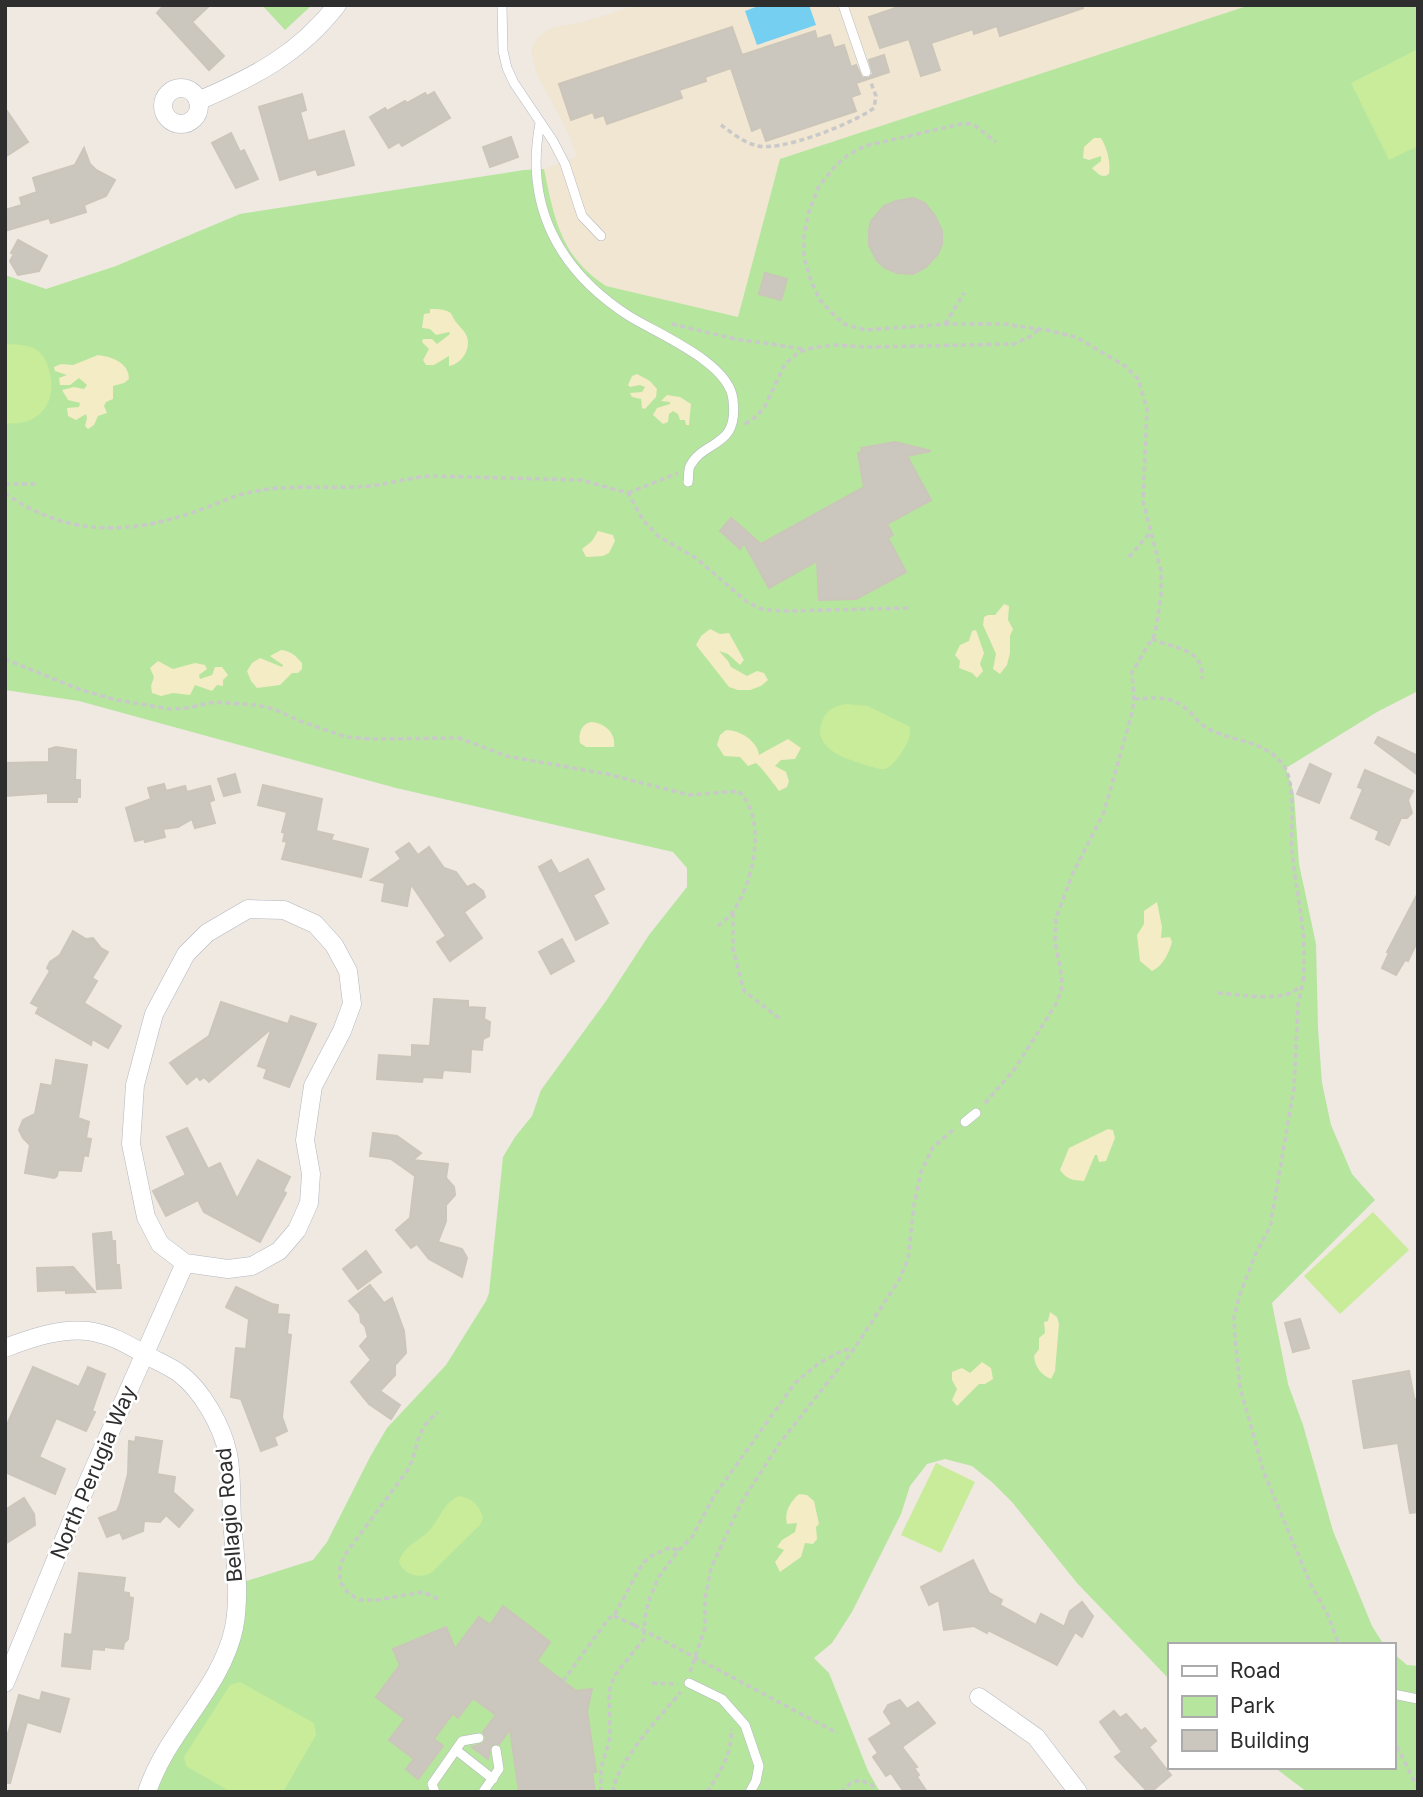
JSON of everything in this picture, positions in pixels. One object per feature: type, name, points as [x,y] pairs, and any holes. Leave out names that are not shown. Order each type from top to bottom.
[{"type":"street","points":[[198,100],[237,85],[269,68],[304,41],[337,5]]},
{"type":"street","points":[[248,909],[284,910],[315,924],[334,944],[348,971],[352,1004],[342,1031],[313,1086],[305,1140],[311,1174],[309,1203],[297,1230],[279,1251],[252,1266],[228,1269],[185,1263],[160,1244],[146,1217],[131,1144],[135,1085],[154,1014],[186,954],[207,933],[248,909]]},
{"type":"street","name":"North Perugia Way","points":[[5,1683],[87,1484],[185,1263]]},
{"type":"street","name":"Bellagio Road","points":[[5,1348],[44,1335],[87,1331],[119,1339],[180,1374],[198,1393],[216,1421],[228,1453],[233,1533],[238,1565],[234,1628],[226,1655],[204,1695],[163,1753],[147,1792]]},
{"type":"street","points":[[979,1697],[1036,1737],[1078,1792]]},
{"type":"lane","points":[[502,5],[503,51],[513,83],[553,141],[565,164],[582,216],[601,236]]},
{"type":"lane","points":[[843,5],[866,72]]},
{"type":"lane","points":[[540,123],[535,149],[537,181],[548,228],[557,247],[575,270],[602,296],[627,314],[702,358],[723,377],[734,398],[733,423],[728,433],[689,467],[688,482]]},
{"type":"lane","points":[[965,1122],[976,1113]]},
{"type":"lane","points":[[690,1683],[722,1699],[745,1725],[758,1761],[756,1781],[750,1792]]},
{"type":"lane","points":[[1395,1694],[1418,1699]]},
{"type":"lane","points":[[435,1792],[432,1784],[462,1741],[479,1738]]},
{"type":"lane","points":[[456,1750],[493,1779]]},
{"type":"lane","points":[[483,1792],[499,1769],[496,1750]]},
{"type":"path","points":[[721,125],[754,145],[765,147],[819,134],[861,118],[874,108],[876,96],[866,72]]},
{"type":"path","points":[[976,1113],[1014,1069],[1056,1004],[1061,991],[1062,978],[1055,942],[1056,918],[1073,873],[1104,812],[1135,699],[1132,672],[1152,639],[1159,616],[1161,571],[1150,533],[1143,488],[1147,409],[1138,379],[1125,366],[1076,337],[1003,324],[864,330],[844,324],[820,300],[811,281],[804,258],[804,237],[808,215],[825,177],[848,155],[865,146],[965,123],[974,125],[996,142]]},
{"type":"path","points":[[945,325],[964,292]]},
{"type":"path","points":[[670,323],[735,339],[807,349]]},
{"type":"path","points":[[733,423],[743,425],[757,416],[765,406],[785,364],[807,349],[834,345],[1014,344],[1039,329]]},
{"type":"path","points":[[5,493],[27,508],[47,517],[98,529],[145,526],[196,512],[248,493],[277,488],[373,486],[410,477],[504,477],[581,480],[628,493],[689,467]]},
{"type":"path","points":[[5,484],[37,484]]},
{"type":"path","points":[[628,493],[643,520],[658,536],[696,558],[747,602],[764,610],[908,608]]},
{"type":"path","points":[[1129,557],[1150,533]]},
{"type":"path","points":[[1152,639],[1195,655],[1203,665],[1202,679]]},
{"type":"path","points":[[5,659],[108,699],[170,709],[214,702],[256,705],[274,709],[346,737],[459,738],[506,757],[607,774],[689,795],[738,791],[746,799],[753,813],[756,841],[746,884],[733,911],[715,928]]},
{"type":"path","points":[[1135,699],[1169,698],[1186,708],[1203,726],[1259,746],[1273,754],[1286,768],[1291,793],[1292,854],[1300,900],[1304,977],[1298,1005],[1294,1088],[1269,1227],[1239,1297],[1234,1317],[1235,1337],[1240,1387],[1264,1473],[1338,1643]]},
{"type":"path","points":[[733,911],[733,949],[744,991],[779,1018]]},
{"type":"path","points":[[1218,993],[1275,997],[1291,994],[1302,984],[1304,977]]},
{"type":"path","points":[[612,1792],[618,1774],[649,1729],[690,1683],[690,1671],[705,1628],[705,1598],[711,1568],[741,1503],[779,1444],[854,1349],[899,1280],[908,1259],[918,1184],[926,1160],[940,1140],[965,1122]]},
{"type":"path","points":[[601,1792],[601,1769],[610,1737],[609,1692],[614,1676],[645,1639],[645,1617],[658,1578],[678,1550],[692,1537],[714,1496],[795,1383],[818,1364],[843,1350],[854,1349]]},
{"type":"path","points":[[438,1412],[420,1431],[413,1460],[407,1471],[344,1556],[340,1575],[345,1589],[360,1600],[377,1600],[423,1592],[438,1599]]},
{"type":"path","points":[[563,1681],[609,1618],[614,1616],[642,1564],[651,1556],[671,1547],[678,1550]]},
{"type":"path","points":[[614,1616],[837,1733]]},
{"type":"path","points":[[652,1683],[690,1683]]},
{"type":"path","points":[[707,1792],[725,1764],[732,1740],[729,1706]]},
{"type":"path","points":[[1395,1743],[1418,1788]]},
{"type":"path","points":[[841,1792],[851,1783],[860,1780],[872,1784],[877,1792]]},
{"type":"shaded area","points":[[638,5],[1250,5],[780,159],[738,317],[606,286],[581,265],[564,242],[554,220],[544,169],[577,157],[569,135],[536,72],[531,50],[538,37],[551,28],[583,22]]},
{"type":"green space","points":[[262,5],[312,5],[285,30]]},
{"type":"green space","points":[[1250,5],[1418,5],[1418,691],[1377,712],[1286,768],[1294,794],[1299,864],[1316,944],[1322,1083],[1331,1125],[1352,1174],[1375,1200],[1272,1303],[1288,1384],[1303,1425],[1333,1531],[1372,1626],[1383,1643],[1168,1643],[1168,1678],[1077,1583],[1012,1502],[993,1483],[972,1466],[945,1459],[927,1464],[910,1486],[901,1514],[852,1612],[832,1643],[814,1658],[829,1673],[868,1771],[880,1792],[147,1792],[215,1676],[237,1584],[313,1560],[327,1542],[387,1428],[446,1365],[486,1301],[503,1157],[532,1116],[541,1090],[606,1001],[649,935],[687,887],[687,868],[673,852],[396,788],[79,701],[5,690],[5,275],[46,289],[116,266],[240,214],[544,169],[562,235],[569,249],[591,275],[606,286],[738,317],[780,159]]},
{"type":"green space","points":[[1418,49],[1418,146],[1389,160],[1351,83]]},
{"type":"green space","points":[[5,344],[37,350],[44,358],[49,371],[51,385],[47,404],[42,412],[27,421],[5,423]]},
{"type":"green space","points":[[846,704],[868,706],[910,727],[906,746],[889,767],[880,769],[843,757],[833,752],[821,738],[820,728],[828,711]]},
{"type":"green space","points":[[1373,1212],[1409,1250],[1340,1314],[1304,1276]]},
{"type":"green space","points":[[936,1463],[975,1482],[941,1553],[901,1535]]},
{"type":"green space","points":[[458,1496],[477,1505],[483,1518],[480,1525],[431,1573],[422,1576],[408,1573],[399,1562],[401,1556],[430,1530],[445,1507]]},
{"type":"green space","points":[[1395,1655],[1407,1665],[1418,1666],[1418,1792],[1307,1792],[1277,1769],[1395,1769]]},
{"type":"green space","points":[[240,1682],[314,1723],[316,1735],[283,1792],[231,1792],[186,1766],[184,1757],[230,1685]]},
{"type":"sand","points":[[1094,138],[1101,138],[1107,151],[1109,174],[1104,176],[1092,168],[1101,161],[1101,156],[1089,160],[1083,158],[1084,147]]},
{"type":"sand","points":[[430,309],[450,312],[466,334],[466,351],[454,365],[449,366],[449,356],[434,365],[426,365],[423,360],[429,349],[422,342],[423,339],[432,339],[437,344],[450,334],[436,335],[430,329],[422,328],[424,314],[430,313]]},
{"type":"sand","points":[[98,355],[109,357],[123,365],[129,379],[113,386],[113,399],[104,406],[107,413],[98,416],[94,425],[88,429],[85,426],[86,414],[76,420],[68,416],[67,408],[79,407],[80,403],[68,400],[62,390],[74,387],[84,389],[87,385],[79,378],[70,385],[60,385],[59,378],[67,375],[55,371],[54,367],[61,364],[73,365]]},
{"type":"sand","points":[[637,374],[650,381],[657,389],[656,397],[645,409],[642,408],[641,399],[632,397],[630,393],[642,392],[645,387],[628,385],[632,376]]},
{"type":"sand","points":[[667,395],[680,397],[691,404],[689,425],[686,425],[685,420],[680,420],[678,414],[673,411],[669,414],[668,422],[663,424],[653,415],[657,408],[670,404],[661,401]]},
{"type":"sand","points":[[598,531],[613,535],[615,541],[609,553],[586,557],[582,549],[592,541]]},
{"type":"sand","points":[[1004,604],[1009,606],[1008,620],[1013,629],[1007,665],[1000,674],[993,669],[996,654],[983,625],[984,617],[995,615]]},
{"type":"sand","points":[[710,629],[720,634],[729,633],[744,660],[740,665],[728,654],[719,651],[731,667],[747,676],[757,671],[764,673],[768,680],[750,690],[729,687],[696,645],[701,636]]},
{"type":"sand","points":[[976,630],[984,653],[980,664],[983,671],[977,678],[959,668],[960,661],[955,655],[960,645],[969,641],[972,631]]},
{"type":"sand","points":[[281,650],[295,656],[302,663],[302,669],[298,673],[292,673],[280,685],[257,688],[247,671],[252,663],[260,658],[282,667],[283,665],[270,656]]},
{"type":"sand","points":[[158,661],[173,669],[195,663],[205,665],[207,669],[199,675],[200,679],[212,675],[215,667],[222,667],[228,675],[223,680],[223,686],[217,685],[212,691],[195,685],[190,695],[173,693],[161,696],[152,693],[151,686],[154,677],[150,668]]},
{"type":"sand","points":[[591,722],[601,724],[608,730],[613,737],[614,747],[586,747],[580,743],[581,730]]},
{"type":"sand","points":[[726,730],[748,738],[756,746],[759,755],[788,739],[801,748],[795,759],[781,760],[775,766],[786,772],[789,781],[787,787],[779,791],[756,763],[748,766],[740,757],[724,756],[717,745],[720,735]]},
{"type":"sand","points":[[1157,902],[1162,927],[1161,938],[1170,937],[1172,942],[1165,959],[1152,971],[1140,961],[1137,935],[1144,924],[1144,911]]},
{"type":"sand","points":[[1108,1129],[1113,1130],[1115,1138],[1106,1161],[1099,1162],[1095,1155],[1084,1181],[1065,1176],[1060,1170],[1069,1148]]},
{"type":"sand","points":[[1050,1312],[1057,1317],[1059,1324],[1055,1371],[1051,1379],[1039,1370],[1034,1356],[1039,1349],[1039,1338],[1045,1333],[1044,1322],[1048,1321]]},
{"type":"sand","points":[[982,1362],[991,1368],[993,1379],[979,1384],[957,1406],[952,1400],[957,1389],[952,1380],[952,1372],[962,1368],[970,1373]]},
{"type":"sand","points":[[799,1494],[807,1495],[814,1501],[819,1524],[816,1527],[817,1539],[813,1544],[805,1543],[801,1557],[780,1572],[775,1562],[784,1550],[777,1547],[782,1540],[795,1532],[797,1523],[787,1524],[786,1515],[790,1504]]},
{"type":"water","points":[[761,5],[809,5],[816,25],[757,45],[745,11]]},
{"type":"building","points":[[164,5],[210,5],[192,22],[224,56],[209,70],[157,13]]},
{"type":"building","points":[[904,5],[1082,5],[1083,8],[1000,36],[997,26],[974,34],[973,29],[931,43],[940,70],[921,76],[909,39],[880,48],[869,17]]},
{"type":"building","points":[[732,27],[742,55],[815,31],[817,39],[830,35],[834,48],[844,45],[851,67],[856,65],[862,78],[869,78],[873,74],[869,60],[884,55],[889,72],[856,83],[860,94],[851,97],[856,111],[766,141],[761,127],[752,131],[731,68],[705,77],[706,81],[679,90],[682,98],[607,124],[604,115],[595,118],[593,112],[571,120],[559,84]]},
{"type":"building","points":[[434,92],[450,118],[402,146],[399,142],[389,148],[370,117],[385,108],[387,111],[405,101],[407,103],[425,93],[427,96]]},
{"type":"building","points":[[302,94],[306,110],[300,112],[308,141],[344,131],[354,165],[318,175],[316,169],[280,180],[259,107]]},
{"type":"building","points":[[5,108],[28,142],[5,157]]},
{"type":"building","points":[[231,133],[240,152],[244,150],[258,179],[236,188],[212,143]]},
{"type":"building","points":[[511,137],[518,157],[490,167],[483,147]]},
{"type":"building","points":[[84,148],[90,164],[115,180],[106,196],[84,205],[86,212],[51,223],[49,218],[5,231],[5,210],[22,205],[20,198],[37,192],[33,178],[75,165]]},
{"type":"building","points":[[913,198],[925,203],[935,216],[942,231],[942,244],[938,254],[926,267],[913,274],[897,273],[877,261],[869,245],[869,230],[871,221],[884,206]]},
{"type":"building","points":[[18,240],[47,256],[39,271],[18,275],[10,261]]},
{"type":"building","points":[[765,273],[787,279],[781,300],[759,294]]},
{"type":"building","points":[[895,442],[931,451],[907,456],[931,500],[887,524],[893,535],[888,538],[906,572],[856,599],[819,600],[817,561],[769,588],[744,543],[740,549],[720,531],[731,518],[761,544],[864,487],[858,453],[862,452],[861,448]]},
{"type":"building","points":[[1378,737],[1418,756],[1418,775],[1375,743]]},
{"type":"building","points":[[56,747],[76,750],[75,780],[80,780],[80,797],[77,797],[77,802],[48,802],[48,793],[5,796],[5,763],[49,762],[49,749]]},
{"type":"building","points":[[1310,764],[1331,774],[1319,803],[1297,794]]},
{"type":"building","points":[[1365,770],[1413,791],[1408,800],[1412,813],[1407,818],[1401,818],[1389,845],[1376,839],[1379,831],[1351,818],[1363,789],[1358,787]]},
{"type":"building","points":[[235,774],[240,792],[224,796],[218,779]]},
{"type":"building","points":[[164,784],[166,791],[185,786],[187,792],[210,786],[214,800],[209,802],[215,823],[195,828],[192,819],[178,827],[163,829],[165,837],[145,842],[144,839],[135,841],[126,808],[151,799],[148,788]]},
{"type":"building","points":[[263,785],[322,799],[316,831],[333,835],[331,840],[368,849],[361,877],[282,859],[287,842],[283,841],[285,833],[282,832],[287,812],[258,805]]},
{"type":"building","points":[[409,843],[418,855],[429,847],[444,868],[456,872],[467,887],[474,884],[483,891],[485,897],[464,912],[482,938],[450,961],[437,942],[446,936],[411,884],[407,906],[382,901],[385,883],[371,880],[401,859],[396,852]]},
{"type":"building","points":[[588,859],[604,889],[593,895],[608,923],[576,940],[539,867],[551,860],[559,874]]},
{"type":"building","points":[[1418,893],[1418,940],[1408,961],[1405,960],[1396,975],[1382,968],[1389,953],[1387,952]]},
{"type":"building","points":[[73,931],[86,939],[93,938],[108,952],[92,978],[97,981],[84,1003],[121,1026],[108,1048],[92,1039],[91,1045],[36,1013],[39,1007],[31,1003],[50,971],[47,968],[50,962],[60,955]]},
{"type":"building","points":[[562,939],[574,961],[551,974],[539,952]]},
{"type":"building","points":[[434,999],[468,1001],[468,1007],[485,1008],[484,1019],[490,1022],[489,1036],[483,1039],[482,1050],[471,1049],[470,1072],[443,1070],[442,1078],[423,1077],[422,1082],[377,1079],[379,1055],[412,1057],[412,1045],[430,1046]]},
{"type":"building","points":[[221,1002],[288,1024],[291,1016],[316,1024],[289,1087],[264,1078],[267,1069],[258,1066],[272,1028],[209,1082],[204,1077],[200,1080],[197,1076],[187,1084],[170,1063],[209,1036]]},
{"type":"building","points":[[56,1060],[87,1065],[78,1118],[89,1122],[86,1138],[91,1139],[88,1156],[84,1155],[81,1171],[58,1170],[54,1178],[25,1173],[30,1145],[19,1130],[23,1120],[35,1114],[41,1084],[52,1086]]},
{"type":"building","points":[[187,1128],[208,1169],[220,1163],[237,1199],[258,1160],[290,1177],[283,1191],[286,1193],[260,1242],[204,1212],[198,1200],[166,1216],[153,1191],[186,1175],[167,1137]]},
{"type":"building","points":[[373,1133],[397,1136],[421,1153],[413,1160],[448,1164],[446,1178],[454,1187],[455,1195],[446,1205],[446,1221],[438,1242],[462,1249],[467,1258],[462,1277],[429,1259],[417,1244],[411,1248],[396,1230],[410,1218],[415,1176],[391,1159],[370,1156]]},
{"type":"building","points":[[111,1232],[112,1241],[115,1241],[121,1288],[97,1289],[93,1234]]},
{"type":"building","points":[[366,1251],[381,1272],[358,1289],[343,1269]]},
{"type":"building","points":[[73,1267],[95,1292],[38,1291],[37,1268]]},
{"type":"building","points":[[370,1285],[384,1303],[392,1298],[404,1331],[406,1353],[395,1365],[395,1375],[380,1391],[400,1405],[391,1419],[369,1404],[351,1382],[371,1360],[360,1346],[368,1337],[365,1326],[361,1322],[360,1314],[349,1301]]},
{"type":"building","points":[[236,1287],[278,1305],[277,1314],[289,1315],[287,1334],[291,1335],[282,1417],[287,1431],[274,1437],[277,1445],[261,1451],[241,1399],[231,1397],[236,1348],[246,1349],[249,1319],[226,1307]]},
{"type":"building","points":[[1300,1319],[1309,1348],[1293,1352],[1285,1323]]},
{"type":"building","points":[[33,1367],[79,1387],[88,1367],[105,1374],[92,1411],[95,1412],[86,1431],[56,1418],[39,1457],[65,1469],[55,1494],[5,1472],[5,1429]]},
{"type":"building","points":[[1409,1371],[1414,1398],[1418,1402],[1418,1512],[1410,1513],[1398,1443],[1364,1448],[1353,1381]]},
{"type":"building","points":[[136,1437],[162,1441],[157,1474],[175,1477],[173,1492],[193,1510],[179,1527],[166,1515],[160,1522],[144,1521],[143,1531],[123,1539],[120,1532],[107,1537],[99,1518],[117,1511],[128,1474],[129,1441],[135,1442]]},
{"type":"building","points":[[24,1498],[34,1514],[35,1525],[5,1544],[5,1510]]},
{"type":"building","points":[[973,1560],[989,1593],[1002,1600],[1000,1605],[1036,1625],[1041,1614],[1074,1632],[1065,1625],[1070,1611],[1082,1602],[1093,1616],[1082,1637],[1075,1632],[1057,1665],[988,1630],[987,1633],[974,1626],[944,1630],[939,1600],[929,1605],[921,1587]]},
{"type":"building","points":[[79,1573],[125,1578],[123,1592],[129,1593],[129,1597],[133,1598],[128,1639],[123,1649],[92,1649],[90,1669],[62,1666],[65,1634],[72,1635]]},
{"type":"building","points":[[503,1606],[550,1642],[537,1661],[576,1691],[592,1689],[587,1711],[596,1772],[592,1772],[595,1792],[519,1792],[510,1729],[499,1744],[491,1745],[488,1759],[472,1747],[484,1743],[486,1737],[483,1732],[496,1715],[473,1698],[458,1718],[453,1713],[434,1739],[443,1746],[418,1779],[406,1769],[414,1759],[389,1740],[405,1719],[376,1697],[400,1665],[393,1649],[446,1627],[455,1649],[479,1617],[490,1625]]},
{"type":"building","points":[[42,1692],[69,1699],[60,1732],[27,1722],[10,1783],[5,1783],[5,1744],[19,1695],[40,1701]]},
{"type":"building","points":[[900,1700],[907,1709],[918,1702],[935,1723],[902,1747],[917,1767],[914,1768],[919,1775],[917,1777],[927,1792],[904,1792],[891,1773],[886,1776],[873,1757],[878,1753],[869,1739],[892,1724],[884,1712],[888,1705]]},
{"type":"building","points":[[1114,1711],[1120,1718],[1126,1714],[1141,1731],[1145,1728],[1156,1741],[1149,1747],[1171,1775],[1151,1792],[1115,1757],[1122,1752],[1100,1722]]}]
